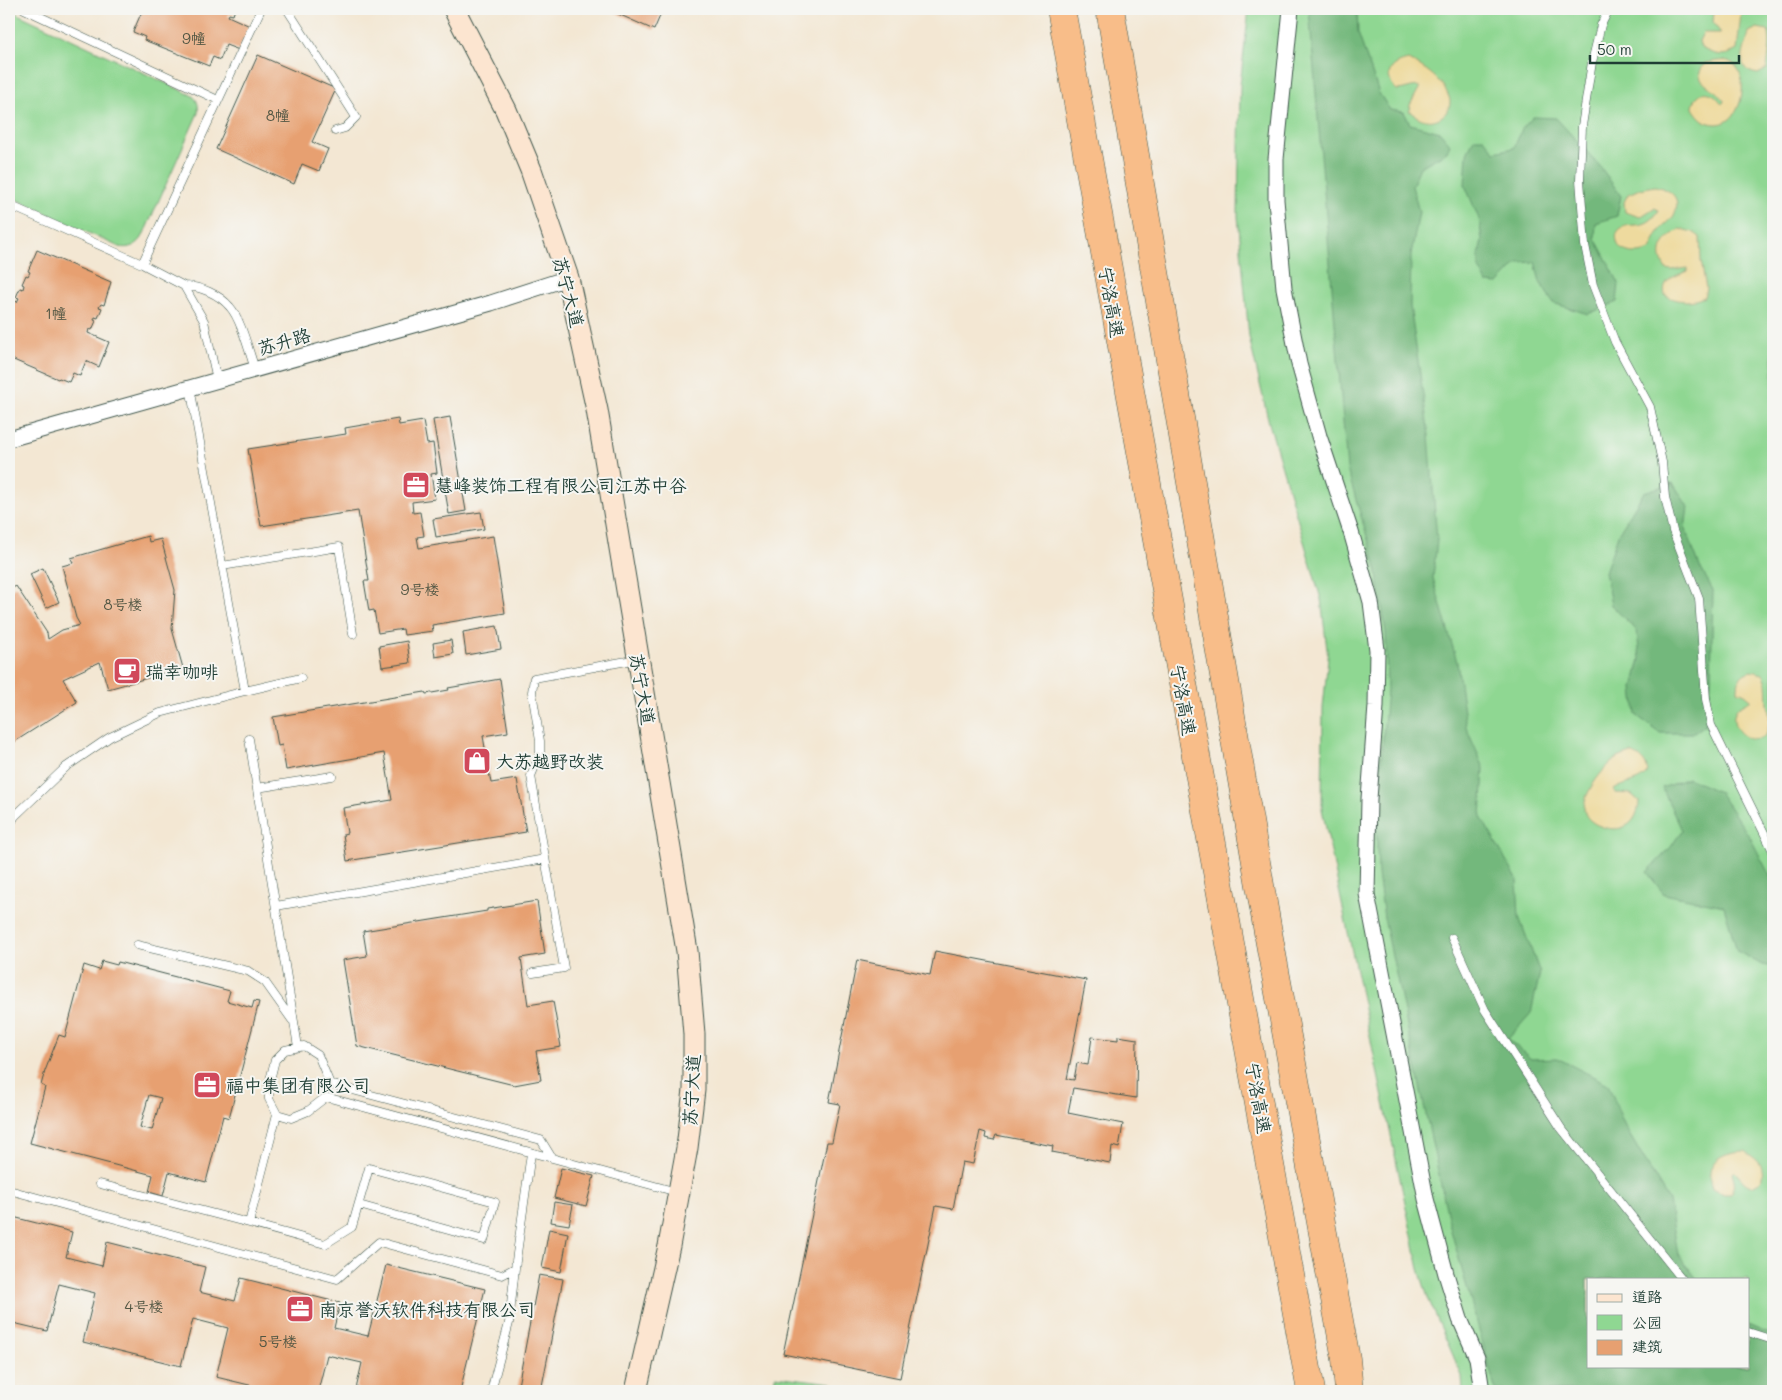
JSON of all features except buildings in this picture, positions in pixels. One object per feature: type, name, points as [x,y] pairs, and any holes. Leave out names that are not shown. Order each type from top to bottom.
[{"type":"highway","name":"宁洛高速","points":[[1061,9],[1104,259],[1187,717],[1255,1073],[1311,1391]]},
{"type":"highway","points":[[1110,9],[1268,928],[1346,1359],[1349,1391]]},
{"type":"highway","points":[[1346,1359],[1360,1391]]},
{"type":"street","name":"苏宁大道","points":[[454,9],[506,110],[531,170],[568,278],[597,410],[684,932],[694,1034],[694,1090],[687,1148],[669,1246],[636,1391]]},
{"type":"street","points":[[1291,9],[1276,159],[1276,200],[1284,288],[1299,364],[1319,436],[1351,532],[1371,602],[1377,650],[1376,706],[1369,799],[1367,894],[1426,1198],[1460,1319],[1477,1358],[1482,1391]]},
{"type":"street","name":"苏升路","points":[[9,439],[491,303],[568,278]]},
{"type":"lane","points":[[24,9],[218,100]]},
{"type":"lane","points":[[142,264],[261,9]]},
{"type":"lane","points":[[287,9],[356,116],[345,128],[335,131]]},
{"type":"lane","points":[[1609,9],[1601,25],[1592,62],[1582,126],[1580,180],[1585,245],[1593,285],[1615,342],[1650,407],[1662,462],[1665,497],[1673,531],[1699,598],[1706,699],[1711,725],[1773,851]]},
{"type":"lane","points":[[9,205],[142,264],[184,286],[194,286],[214,294],[230,307],[240,327],[255,369]]},
{"type":"lane","points":[[184,286],[204,321],[217,380]]},
{"type":"lane","points":[[190,388],[245,691]]},
{"type":"lane","points":[[222,566],[339,547],[353,634]]},
{"type":"lane","points":[[533,973],[564,968],[531,776],[540,754],[540,741],[532,692],[534,678],[638,659]]},
{"type":"lane","points":[[9,826],[15,816],[66,767],[110,737],[160,713],[301,678]]},
{"type":"lane","points":[[249,740],[298,1047]]},
{"type":"lane","points":[[257,788],[332,776]]},
{"type":"lane","points":[[276,906],[545,859]]},
{"type":"lane","points":[[1452,938],[1484,1010],[1561,1128],[1681,1278]]},
{"type":"lane","points":[[137,945],[248,971],[265,982],[293,1021]]},
{"type":"lane","points":[[249,1223],[277,1114],[269,1098],[269,1084],[275,1060],[285,1050],[298,1047],[304,1046],[318,1055],[330,1084],[541,1140],[552,1158]]},
{"type":"lane","points":[[277,1114],[291,1118],[308,1111],[326,1097],[679,1193]]},
{"type":"lane","points":[[491,1391],[509,1323],[532,1153]]},
{"type":"lane","points":[[100,1184],[325,1244],[352,1227],[369,1168],[495,1202],[484,1240],[359,1205]]},
{"type":"lane","points":[[9,1190],[337,1278],[379,1242],[502,1275],[515,1268]]},
{"type":"lane","points":[[1750,1333],[1773,1340]]},
{"type":"green space","points":[[1249,9],[1773,9],[1773,1391],[1463,1391],[1462,1376],[1428,1298],[1419,1269],[1322,809],[1323,708],[1328,658],[1321,599],[1269,423],[1249,337],[1238,216],[1240,85]]},
{"type":"green space","points":[[1309,9],[1357,9],[1358,33],[1379,93],[1390,110],[1404,112],[1410,124],[1440,132],[1450,144],[1447,152],[1420,167],[1412,186],[1419,212],[1411,255],[1410,306],[1429,435],[1437,540],[1433,578],[1457,662],[1466,727],[1484,768],[1481,817],[1517,879],[1519,917],[1540,973],[1531,1013],[1508,1039],[1531,1059],[1557,1058],[1608,1084],[1626,1129],[1669,1201],[1678,1254],[1696,1278],[1587,1278],[1587,1368],[1750,1368],[1750,1326],[1773,1336],[1773,1391],[1496,1391],[1450,1227],[1384,918],[1378,874],[1376,818],[1387,690],[1386,633],[1376,567],[1347,469]]},
{"type":"green space","points":[[9,10],[189,94],[196,100],[198,113],[142,238],[135,245],[126,248],[119,247],[9,196]]},
{"type":"green space","points":[[1533,117],[1556,118],[1599,165],[1621,196],[1617,216],[1596,223],[1595,238],[1619,283],[1617,302],[1588,314],[1553,303],[1540,282],[1535,262],[1518,263],[1498,284],[1487,283],[1479,268],[1479,253],[1482,240],[1479,219],[1465,185],[1467,154],[1474,138],[1484,138],[1495,152],[1514,148],[1522,129]]},
{"type":"green space","points":[[1673,483],[1688,507],[1685,529],[1700,567],[1713,590],[1711,683],[1706,724],[1694,733],[1660,733],[1636,715],[1633,688],[1640,659],[1637,631],[1611,605],[1605,572],[1619,532],[1644,492]]},
{"type":"green space","points":[[1688,778],[1719,792],[1750,837],[1773,882],[1773,967],[1762,965],[1737,951],[1724,906],[1664,894],[1647,872],[1671,847],[1682,830],[1662,788]]},
{"type":"green space","points":[[775,1376],[832,1383],[831,1391],[773,1391]]},
{"type":"sand","points":[[1718,9],[1739,9],[1741,14],[1737,50],[1723,55],[1701,48],[1699,41],[1703,33],[1721,33],[1713,23],[1714,12]]},
{"type":"sand","points":[[1757,28],[1768,30],[1770,40],[1767,69],[1758,74],[1750,72],[1743,63],[1749,32]]},
{"type":"sand","points":[[1409,60],[1421,66],[1438,80],[1449,97],[1450,102],[1447,111],[1436,120],[1422,119],[1409,111],[1410,105],[1420,87],[1397,90],[1392,85],[1389,75],[1390,71],[1397,64]]},
{"type":"sand","points":[[1728,61],[1736,66],[1740,74],[1742,95],[1739,106],[1733,115],[1726,122],[1717,124],[1703,120],[1693,108],[1695,100],[1702,93],[1714,95],[1723,104],[1724,100],[1719,94],[1704,83],[1700,77],[1705,63]]},
{"type":"sand","points":[[1655,186],[1669,191],[1675,198],[1677,207],[1675,213],[1658,234],[1650,250],[1641,253],[1630,253],[1619,246],[1616,237],[1618,231],[1623,227],[1648,222],[1659,210],[1654,208],[1640,217],[1625,212],[1624,202],[1628,194]]},
{"type":"sand","points":[[1680,229],[1693,232],[1700,237],[1701,261],[1706,288],[1704,297],[1689,301],[1665,295],[1664,290],[1665,285],[1670,279],[1688,271],[1688,268],[1666,269],[1662,263],[1662,246],[1669,237]]},
{"type":"sand","points":[[1751,671],[1763,674],[1766,681],[1770,717],[1768,730],[1764,737],[1758,739],[1744,736],[1735,725],[1734,718],[1737,708],[1751,699],[1738,691],[1738,684],[1744,674]]},
{"type":"sand","points":[[1631,753],[1642,760],[1648,772],[1640,779],[1614,790],[1616,793],[1631,794],[1639,801],[1638,809],[1632,822],[1627,826],[1615,829],[1593,823],[1586,815],[1584,806],[1589,791],[1599,775],[1611,763]]},
{"type":"sand","points":[[1744,1151],[1759,1163],[1762,1171],[1761,1181],[1752,1186],[1745,1183],[1734,1171],[1732,1173],[1734,1186],[1731,1194],[1724,1194],[1712,1189],[1710,1172],[1716,1161],[1727,1154]]},
{"type":"place","name":"慧峰装饰工程有限公司江苏中谷","points":[[416,485]]},
{"type":"place","name":"瑞幸咖啡","points":[[127,671]]},
{"type":"place","name":"大苏越野改装","points":[[477,761]]},
{"type":"place","name":"福中集团有限公司","points":[[207,1085]]},
{"type":"place","name":"南京誉沃软件科技有限公司","points":[[300,1309]]}]
